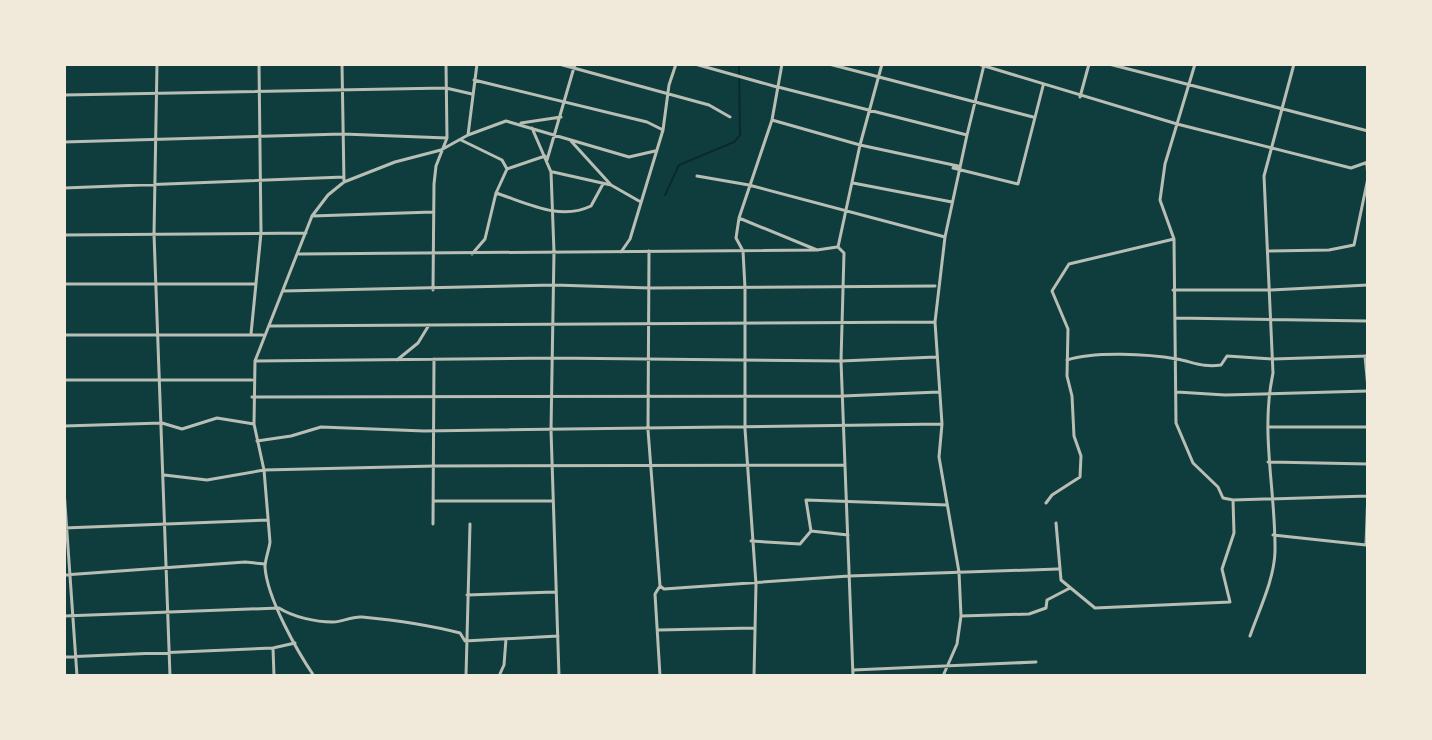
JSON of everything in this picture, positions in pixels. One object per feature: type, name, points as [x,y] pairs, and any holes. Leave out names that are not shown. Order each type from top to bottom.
[{"type":"street","points":[[157,64],[154,234],[170,676]]},
{"type":"street","points":[[251,334],[261,233],[259,64]]},
{"type":"street","points":[[314,676],[279,608],[265,564],[270,542],[264,470],[254,424],[252,380],[263,335],[270,326],[312,216],[344,180],[342,64]]},
{"type":"street","points":[[433,290],[436,166],[447,138],[446,64]]},
{"type":"street","points":[[468,135],[477,64]]},
{"type":"street","points":[[559,64],[709,105],[730,117]]},
{"type":"street","points":[[621,252],[630,239],[663,130],[676,64]]},
{"type":"street","points":[[695,64],[967,135]]},
{"type":"street","points":[[754,676],[756,584],[746,463],[745,288],[743,251],[736,238],[749,185],[772,120],[782,64]]},
{"type":"street","points":[[829,64],[1033,117]]},
{"type":"street","points":[[838,247],[860,145],[882,64]]},
{"type":"street","points":[[978,64],[1177,124],[1351,168],[1367,163],[1368,178],[1354,245],[1268,251]]},
{"type":"street","points":[[1080,97],[1089,64]]},
{"type":"street","points":[[1109,64],[1368,131]]},
{"type":"street","points":[[1195,64],[1165,164],[1160,200],[1174,239],[1176,423],[1193,463],[1218,487],[1223,498],[1368,495],[1366,545],[1273,535]]},
{"type":"street","points":[[1250,636],[1273,565],[1267,462],[1273,359],[1264,176],[1294,64]]},
{"type":"street","points":[[943,676],[957,644],[961,616],[959,572],[939,457],[942,424],[936,357],[937,286],[959,166],[984,65]]},
{"type":"street","points":[[546,158],[556,135],[574,66]]},
{"type":"street","points":[[474,80],[647,122],[663,130]]},
{"type":"street","points":[[953,168],[1018,184],[1043,85]]},
{"type":"street","points":[[64,95],[446,88],[472,94]]},
{"type":"street","points":[[64,188],[344,180],[441,150],[497,122],[518,123],[561,117]]},
{"type":"street","points":[[772,120],[860,145],[959,166]]},
{"type":"street","points":[[518,123],[629,157],[655,151]]},
{"type":"street","points":[[532,128],[551,172],[553,211],[551,430],[559,676]]},
{"type":"street","points":[[64,142],[343,134],[447,138]]},
{"type":"street","points":[[569,139],[611,185],[639,201]]},
{"type":"street","points":[[461,140],[502,160],[507,169]]},
{"type":"street","points":[[472,254],[485,239],[496,193],[507,169],[546,158]]},
{"type":"street","points":[[551,172],[611,185]]},
{"type":"street","points":[[697,176],[749,185],[844,213],[945,237]]},
{"type":"street","points":[[853,183],[952,202]]},
{"type":"street","points":[[496,193],[553,211],[581,211],[591,206],[603,184]]},
{"type":"street","points":[[312,216],[433,212]]},
{"type":"street","points":[[739,218],[817,250]]},
{"type":"street","points":[[64,235],[306,233]]},
{"type":"street","points":[[1046,503],[1052,495],[1080,477],[1081,456],[1074,436],[1066,360],[1068,329],[1052,291],[1069,264],[1174,239]]},
{"type":"street","points":[[299,254],[743,251],[838,247]]},
{"type":"street","points":[[838,247],[844,253],[841,361],[853,676]]},
{"type":"street","points":[[649,251],[648,430],[660,586],[655,594],[660,676]]},
{"type":"street","points":[[64,284],[258,284]]},
{"type":"street","points":[[283,291],[554,285],[650,288],[937,286]]},
{"type":"street","points":[[1173,290],[1271,290],[1368,285]]},
{"type":"street","points":[[1175,318],[1269,322],[1368,321]]},
{"type":"street","points":[[270,326],[935,322]]},
{"type":"street","points":[[397,360],[418,343],[429,325]]},
{"type":"street","points":[[64,335],[263,335]]},
{"type":"street","points":[[1066,360],[1080,356],[1175,359],[1206,368],[1221,365],[1227,356],[1273,359],[1367,356],[1368,390],[1225,395],[1177,392]]},
{"type":"street","points":[[255,361],[744,358],[841,361],[936,357]]},
{"type":"street","points":[[433,524],[434,359]]},
{"type":"street","points":[[64,380],[252,380]]},
{"type":"street","points":[[252,397],[843,396],[939,392]]},
{"type":"street","points":[[64,426],[162,423],[176,429],[217,418],[254,424]]},
{"type":"street","points":[[257,441],[321,427],[424,431],[648,430],[942,424]]},
{"type":"street","points":[[1268,427],[1368,427]]},
{"type":"street","points":[[1267,462],[1368,464]]},
{"type":"street","points":[[164,475],[207,480],[264,470],[435,466],[552,468],[650,463],[845,465]]},
{"type":"street","points":[[64,490],[77,676]]},
{"type":"street","points":[[751,541],[800,544],[811,531],[806,500],[948,505]]},
{"type":"street","points":[[1056,523],[1061,580],[1095,608],[1230,602],[1222,569],[1234,533],[1233,500]]},
{"type":"street","points":[[434,501],[553,501]]},
{"type":"street","points":[[66,528],[268,520]]},
{"type":"street","points":[[466,676],[470,524]]},
{"type":"street","points":[[811,531],[848,535]]},
{"type":"street","points":[[64,575],[258,561],[265,564]]},
{"type":"street","points":[[660,586],[664,589],[849,576],[1058,569]]},
{"type":"street","points":[[961,616],[1029,614],[1046,608],[1047,600],[1073,587]]},
{"type":"street","points":[[467,595],[555,592]]},
{"type":"street","points":[[64,616],[279,608],[292,616],[333,623],[362,617],[449,630],[460,633],[465,641]]},
{"type":"street","points":[[658,630],[754,628]]},
{"type":"street","points":[[465,641],[558,636]]},
{"type":"street","points":[[499,676],[504,665],[506,639]]},
{"type":"street","points":[[64,657],[273,648],[295,643]]},
{"type":"street","points":[[273,648],[274,676]]},
{"type":"street","points":[[853,670],[1036,662]]},
{"type":"waterway","points":[[665,195],[679,165],[734,142],[740,135],[739,64]]}]
